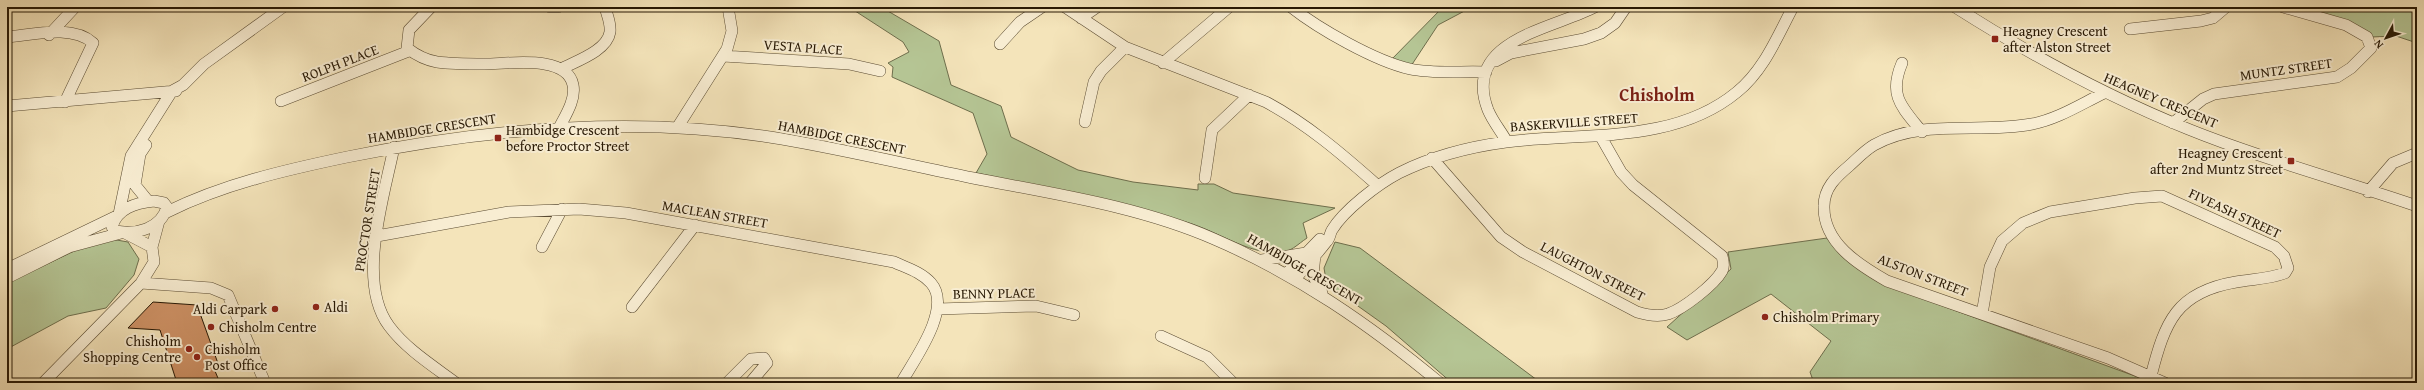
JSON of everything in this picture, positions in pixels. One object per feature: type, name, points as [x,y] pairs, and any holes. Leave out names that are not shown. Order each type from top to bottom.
[{"type":"street","points":[[49,35],[75,7]]},
{"type":"street","points":[[43,383],[141,283],[151,269],[153,251],[167,207],[154,201],[135,184],[131,156],[176,93],[204,64],[283,7]]},
{"type":"street","points":[[432,7],[407,33],[405,41],[409,51],[422,59],[442,63],[532,62],[560,69],[572,80],[574,89],[559,128]]},
{"type":"street","points":[[550,7],[558,7]]},
{"type":"street","points":[[560,69],[593,51],[608,38],[610,29],[605,7]]},
{"type":"street","points":[[677,128],[723,56],[732,31],[728,7]]},
{"type":"street","points":[[1000,44],[1020,22],[1042,7]]},
{"type":"street","points":[[1065,7],[1125,47],[1163,63],[1249,95],[1287,112],[1306,125],[1377,185]]},
{"type":"street","points":[[1081,18],[1097,7]]},
{"type":"street","points":[[1163,63],[1229,7]]},
{"type":"street","points":[[1291,7],[1309,19],[1398,66],[1422,70],[1487,70],[1510,53],[1555,46],[1588,37],[1608,27],[1618,19],[1626,7]]},
{"type":"street","points":[[1507,142],[1488,110],[1484,91],[1487,70],[1493,58],[1517,38],[1595,7]]},
{"type":"street","name":"BASKERVILLE STREET","points":[[1291,275],[1361,198],[1377,185],[1432,158],[1460,150],[1507,142],[1601,138],[1645,132],[1684,120],[1718,105],[1737,92],[1763,64],[1793,7]]},
{"type":"street","name":"HEAGNEY CRESCENT","points":[[1955,7],[2027,52],[2104,93],[2173,123],[2368,192],[2417,211]]},
{"type":"street","points":[[2130,29],[2201,21],[2213,18],[2226,7]]},
{"type":"street","name":"MUNTZ STREET","points":[[2173,123],[2203,98],[2214,94],[2324,80],[2342,75],[2370,49],[2371,44],[2368,38],[2351,27],[2283,7]]},
{"type":"street","points":[[7,37],[78,34],[87,36],[93,43],[65,102]]},
{"type":"street","points":[[1085,122],[1094,82],[1101,71],[1125,47]]},
{"type":"street","name":"ROLPH PLACE","points":[[281,101],[409,51]]},
{"type":"street","name":"VESTA PLACE","points":[[723,56],[849,64],[880,71]]},
{"type":"street","points":[[1902,63],[1895,77],[1896,96],[1922,132]]},
{"type":"street","points":[[7,106],[176,93]]},
{"type":"street","name":"ALSTON STREET","points":[[2104,93],[2055,116],[2031,124],[1905,134],[1877,143],[1834,179],[1827,191],[1824,204],[1824,217],[1830,232],[1842,248],[1868,270],[1888,281],[2108,358],[2165,383]]},
{"type":"street","points":[[1205,178],[1212,130],[1249,95]]},
{"type":"street","name":"HAMBIDGE CRESCENT","points":[[118,215],[138,204],[196,197],[302,167],[394,147],[478,135],[559,128],[677,128],[780,140],[1120,207],[1194,229],[1238,247],[1322,293],[1371,326],[1440,383]]},
{"type":"street","name":"LAUGHTON STREET","points":[[1432,158],[1494,231],[1507,241],[1637,312],[1653,315],[1668,314],[1677,310],[1719,275],[1724,262],[1722,256],[1633,185],[1621,172],[1601,138]]},
{"type":"street","name":"PROCTOR STREET","points":[[394,147],[372,264],[372,285],[378,306],[388,325],[403,342],[456,383]]},
{"type":"street","points":[[2368,192],[2394,161],[2402,156],[2417,153]]},
{"type":"street","points":[[133,173],[118,215],[112,227],[153,251]]},
{"type":"street","name":"HEAGNEY CRESCENT","points":[[2368,192],[2417,206]]},
{"type":"street","name":"FIVEASH STREET","points":[[1982,314],[1989,269],[1994,254],[2002,240],[2030,219],[2059,210],[2146,196],[2162,196],[2268,244],[2283,253],[2287,259],[2288,268],[2284,273],[2209,288],[2192,297],[2178,308],[2164,329],[2151,376]]},
{"type":"street","name":"HAMBIDGE CRESCENT","points":[[123,233],[137,231],[196,197]]},
{"type":"street","points":[[542,247],[562,209]]},
{"type":"street","name":"MACLEAN STREET","points":[[377,236],[471,217],[509,212],[562,209],[626,213],[910,267],[923,274],[936,290],[938,309],[933,326],[901,383]]},
{"type":"street","points":[[7,269],[118,215]]},
{"type":"street","points":[[632,307],[695,225]]},
{"type":"street","points":[[7,278],[69,247],[123,233]]},
{"type":"street","points":[[1262,260],[1311,254],[1313,275],[1322,293]]},
{"type":"street","points":[[141,283],[211,288],[228,295],[265,383]]},
{"type":"street","name":"BENNY PLACE","points":[[938,309],[1036,306],[1074,315]]},
{"type":"street","points":[[1161,336],[1207,357],[1233,383]]},
{"type":"street","points":[[727,383],[751,359],[764,358],[767,363],[765,368],[750,383]]},
{"type":"green space","points":[[849,7],[881,7],[939,41],[951,85],[1001,106],[1011,137],[1078,170],[1133,182],[1198,190],[1198,184],[1214,184],[1233,193],[1335,208],[1303,223],[1307,238],[1294,248],[1282,253],[1266,252],[1243,246],[1186,222],[1134,208],[976,173],[987,154],[973,113],[892,77],[893,67],[888,63],[909,52],[903,42]]},
{"type":"green space","points":[[1443,7],[1472,7],[1438,25],[1409,69],[1389,62]]},
{"type":"green space","points":[[2289,7],[2389,7],[2417,12],[2417,43],[2396,36],[2371,37]]},
{"type":"green space","points":[[1827,238],[1910,294],[2154,383],[1814,383],[1810,372],[1831,341],[1771,294],[1687,340],[1667,327],[1731,269],[1728,252]]},
{"type":"green space","points":[[111,239],[128,242],[139,259],[134,275],[106,308],[68,316],[7,349],[7,283],[89,244]]},
{"type":"green space","points":[[1335,242],[1360,248],[1541,383],[1452,383],[1386,326],[1334,289],[1327,286],[1324,268]]},
{"type":"building","name":"Chisholm Shopping Centre","points":[[153,302],[197,305],[220,369],[215,371],[220,383],[177,383],[160,330],[128,328]]},
{"type":"place","name":"Heagney Crescent after Alston Street","points":[[1995,39]]},
{"type":"place","name":"Hambidge Crescent before Proctor Street","points":[[498,138]]},
{"type":"place","name":"Heagney Crescent after 2nd Muntz Street","points":[[2291,161]]},
{"type":"place","name":"Aldi","points":[[316,307]]},
{"type":"place","name":"Aldi Carpark","points":[[275,309]]},
{"type":"place","name":"Chisholm Primary","points":[[1765,317]]},
{"type":"place","name":"Chisholm Centre","points":[[211,327]]},
{"type":"place","name":"Chisholm Shopping Centre","points":[[189,349]]},
{"type":"place","name":"Chisholm Post Office","points":[[197,357]]},
{"type":"district","name":"Chisholm","points":[[1657,94]]}]
